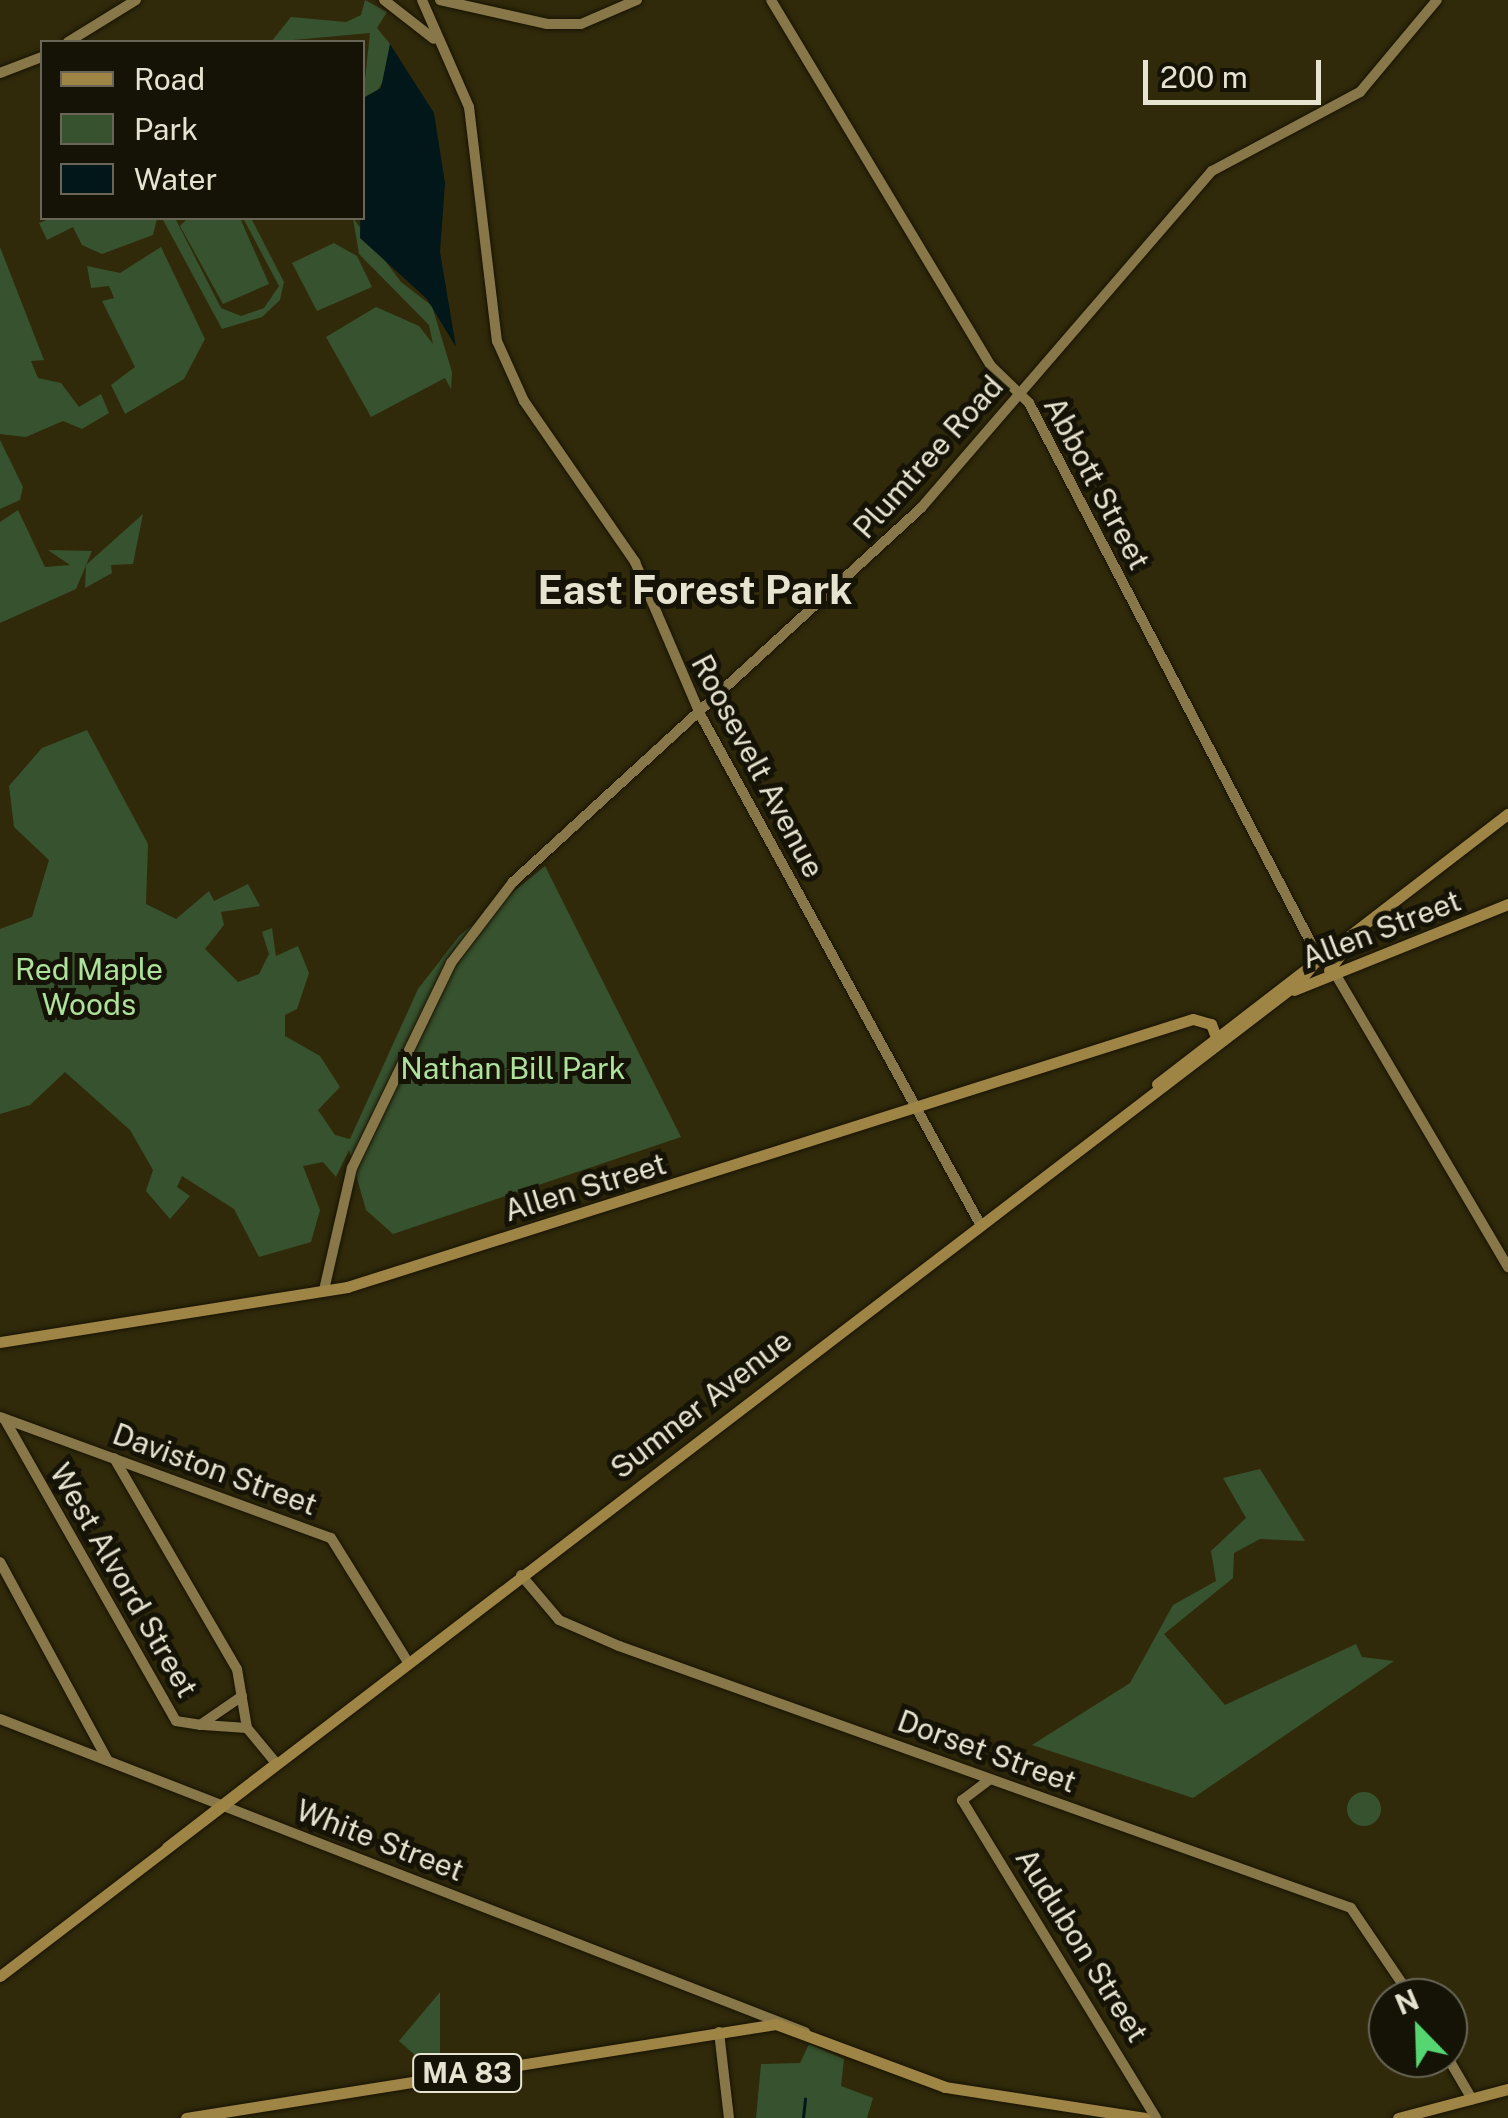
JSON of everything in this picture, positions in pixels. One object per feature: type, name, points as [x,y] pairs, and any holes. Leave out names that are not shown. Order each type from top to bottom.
[{"type":"main road","name":"Sumner Avenue","points":[[0,1976],[979,1222],[1213,1037],[1508,814]]},
{"type":"main road","name":"Allen Street","points":[[1273,1000],[1332,970],[1508,904]]},
{"type":"main road","name":"Sumner Avenue","points":[[1332,970],[1369,920]]},
{"type":"main road","name":"Sumner Avenue","points":[[1213,1037],[1273,1000],[1319,956]]},
{"type":"main road","name":"Allen Street","points":[[0,1342],[324,1290],[916,1109],[1198,1018],[1213,1037]]},
{"type":"main road","name":"MA 83","points":[[186,2118],[748,2027],[806,2032]]},
{"type":"main road","name":"White Street","points":[[806,2032],[945,2087],[1145,2118]]},
{"type":"main road","points":[[1398,2118],[1508,2089]]},
{"type":"street","points":[[71,40],[136,0]]},
{"type":"street","name":"Roosevelt Avenue","points":[[384,0],[438,43]]},
{"type":"street","name":"Roosevelt Avenue","points":[[422,0],[469,107],[497,341],[524,401],[636,562],[701,716],[979,1222]]},
{"type":"street","points":[[440,0],[548,24],[582,24],[637,0]]},
{"type":"street","name":"Abbott Street","points":[[771,0],[991,366],[1020,396],[1319,956]]},
{"type":"street","name":"Plumtree Road","points":[[324,1290],[340,1194],[460,948],[548,844],[701,716],[928,501],[1212,171],[1365,88],[1437,0]]},
{"type":"street","points":[[0,73],[40,57]]},
{"type":"street","points":[[1319,956],[1332,970],[1508,1267]]},
{"type":"street","name":"Daviston Street","points":[[2,1418],[333,1540],[408,1662]]},
{"type":"street","name":"West Alvord Street","points":[[2,1418],[173,1718],[200,1725],[246,1728]]},
{"type":"street","name":"West Alvord Street","points":[[17,1442],[29,1428]]},
{"type":"street","points":[[114,1458],[236,1669],[246,1728],[276,1763]]},
{"type":"street","points":[[130,1485],[143,1468]]},
{"type":"street","points":[[0,1562],[107,1759]]},
{"type":"street","name":"Dorset Street","points":[[521,1575],[568,1625],[1353,1909],[1399,1978]]},
{"type":"street","name":"West Alvord Street","points":[[200,1725],[242,1696]]},
{"type":"street","name":"White Street","points":[[0,1719],[806,2032]]},
{"type":"street","name":"Audubon Street","points":[[989,1780],[962,1800],[1156,2118]]},
{"type":"street","points":[[742,2008],[748,2027]]},
{"type":"street","points":[[719,2032],[729,2118]]},
{"type":"street","points":[[1460,2078],[1472,2099]]},
{"type":"green space","points":[[365,0],[387,12],[377,28],[390,44],[387,75],[374,96],[365,98],[370,33],[273,40],[291,17],[346,22],[361,15]]},
{"type":"green space","points":[[157,220],[153,235],[102,254],[82,245],[73,227],[47,240],[39,223]]},
{"type":"green space","points":[[163,220],[176,220],[221,308],[241,316],[264,308],[279,286],[244,220],[252,220],[284,282],[280,300],[262,317],[222,329]]},
{"type":"green space","points":[[186,220],[241,220],[269,284],[223,304],[180,226]]},
{"type":"green space","points":[[353,220],[401,282],[432,306],[452,372],[451,389],[445,378],[371,417],[326,337],[376,307],[419,326],[433,344],[429,325],[359,254]]},
{"type":"green space","points":[[334,243],[357,256],[372,287],[317,311],[292,263]]},
{"type":"green space","points":[[0,247],[44,360],[31,361],[38,378],[61,383],[79,407],[101,394],[109,413],[82,429],[63,421],[26,437],[0,434]]},
{"type":"green space","points":[[161,247],[205,339],[184,379],[125,414],[111,385],[135,367],[102,301],[114,298],[109,286],[91,288],[87,266],[120,273]]},
{"type":"green space","points":[[0,440],[23,487],[20,500],[0,509]]},
{"type":"green space","points":[[18,510],[45,567],[70,565],[48,550],[92,551],[76,589],[0,623],[0,522]]},
{"type":"green space","points":[[143,514],[133,564],[111,565],[112,573],[85,588],[86,565]]},
{"type":"green space","points":[[87,730],[148,844],[146,904],[176,919],[209,891],[214,901],[248,884],[260,906],[221,912],[224,925],[205,949],[238,982],[259,974],[269,954],[262,932],[272,928],[276,956],[298,946],[309,973],[297,1009],[285,1015],[285,1036],[320,1056],[340,1087],[318,1110],[335,1135],[350,1139],[418,989],[460,935],[545,866],[681,1137],[393,1234],[366,1210],[349,1150],[336,1177],[323,1162],[303,1166],[320,1210],[311,1242],[259,1257],[234,1209],[182,1176],[177,1187],[190,1196],[170,1219],[146,1191],[153,1170],[130,1130],[65,1072],[30,1105],[0,1114],[0,929],[32,917],[49,860],[14,827],[9,786],[42,748]]},
{"type":"green space","points":[[1260,1469],[1305,1541],[1260,1539],[1234,1553],[1233,1578],[1164,1634],[1225,1705],[1356,1644],[1362,1657],[1394,1661],[1193,1798],[1032,1745],[1130,1683],[1173,1605],[1216,1581],[1211,1551],[1246,1518],[1223,1478]]},
{"type":"green space","points":[[1364,1792],[1376,1797],[1381,1809],[1376,1821],[1364,1826],[1352,1821],[1347,1809],[1352,1797]]},
{"type":"green space","points":[[440,1992],[440,2056],[426,2065],[399,2041]]},
{"type":"green space","points":[[809,2044],[844,2059],[841,2086],[873,2098],[867,2118],[756,2118],[761,2064],[800,2063]]},
{"type":"water","points":[[390,44],[434,113],[445,183],[440,252],[456,347],[427,299],[360,238],[360,220],[365,220],[365,97],[381,88]]},
{"type":"waterway","points":[[803,2118],[805,2099]]},
{"type":"district","name":"East Forest Park","points":[[695,590]]},
{"type":"park label","name":"Red Maple Woods","points":[[89,986]]},
{"type":"park label","name":"Nathan Bill Park","points":[[513,1068]]}]
